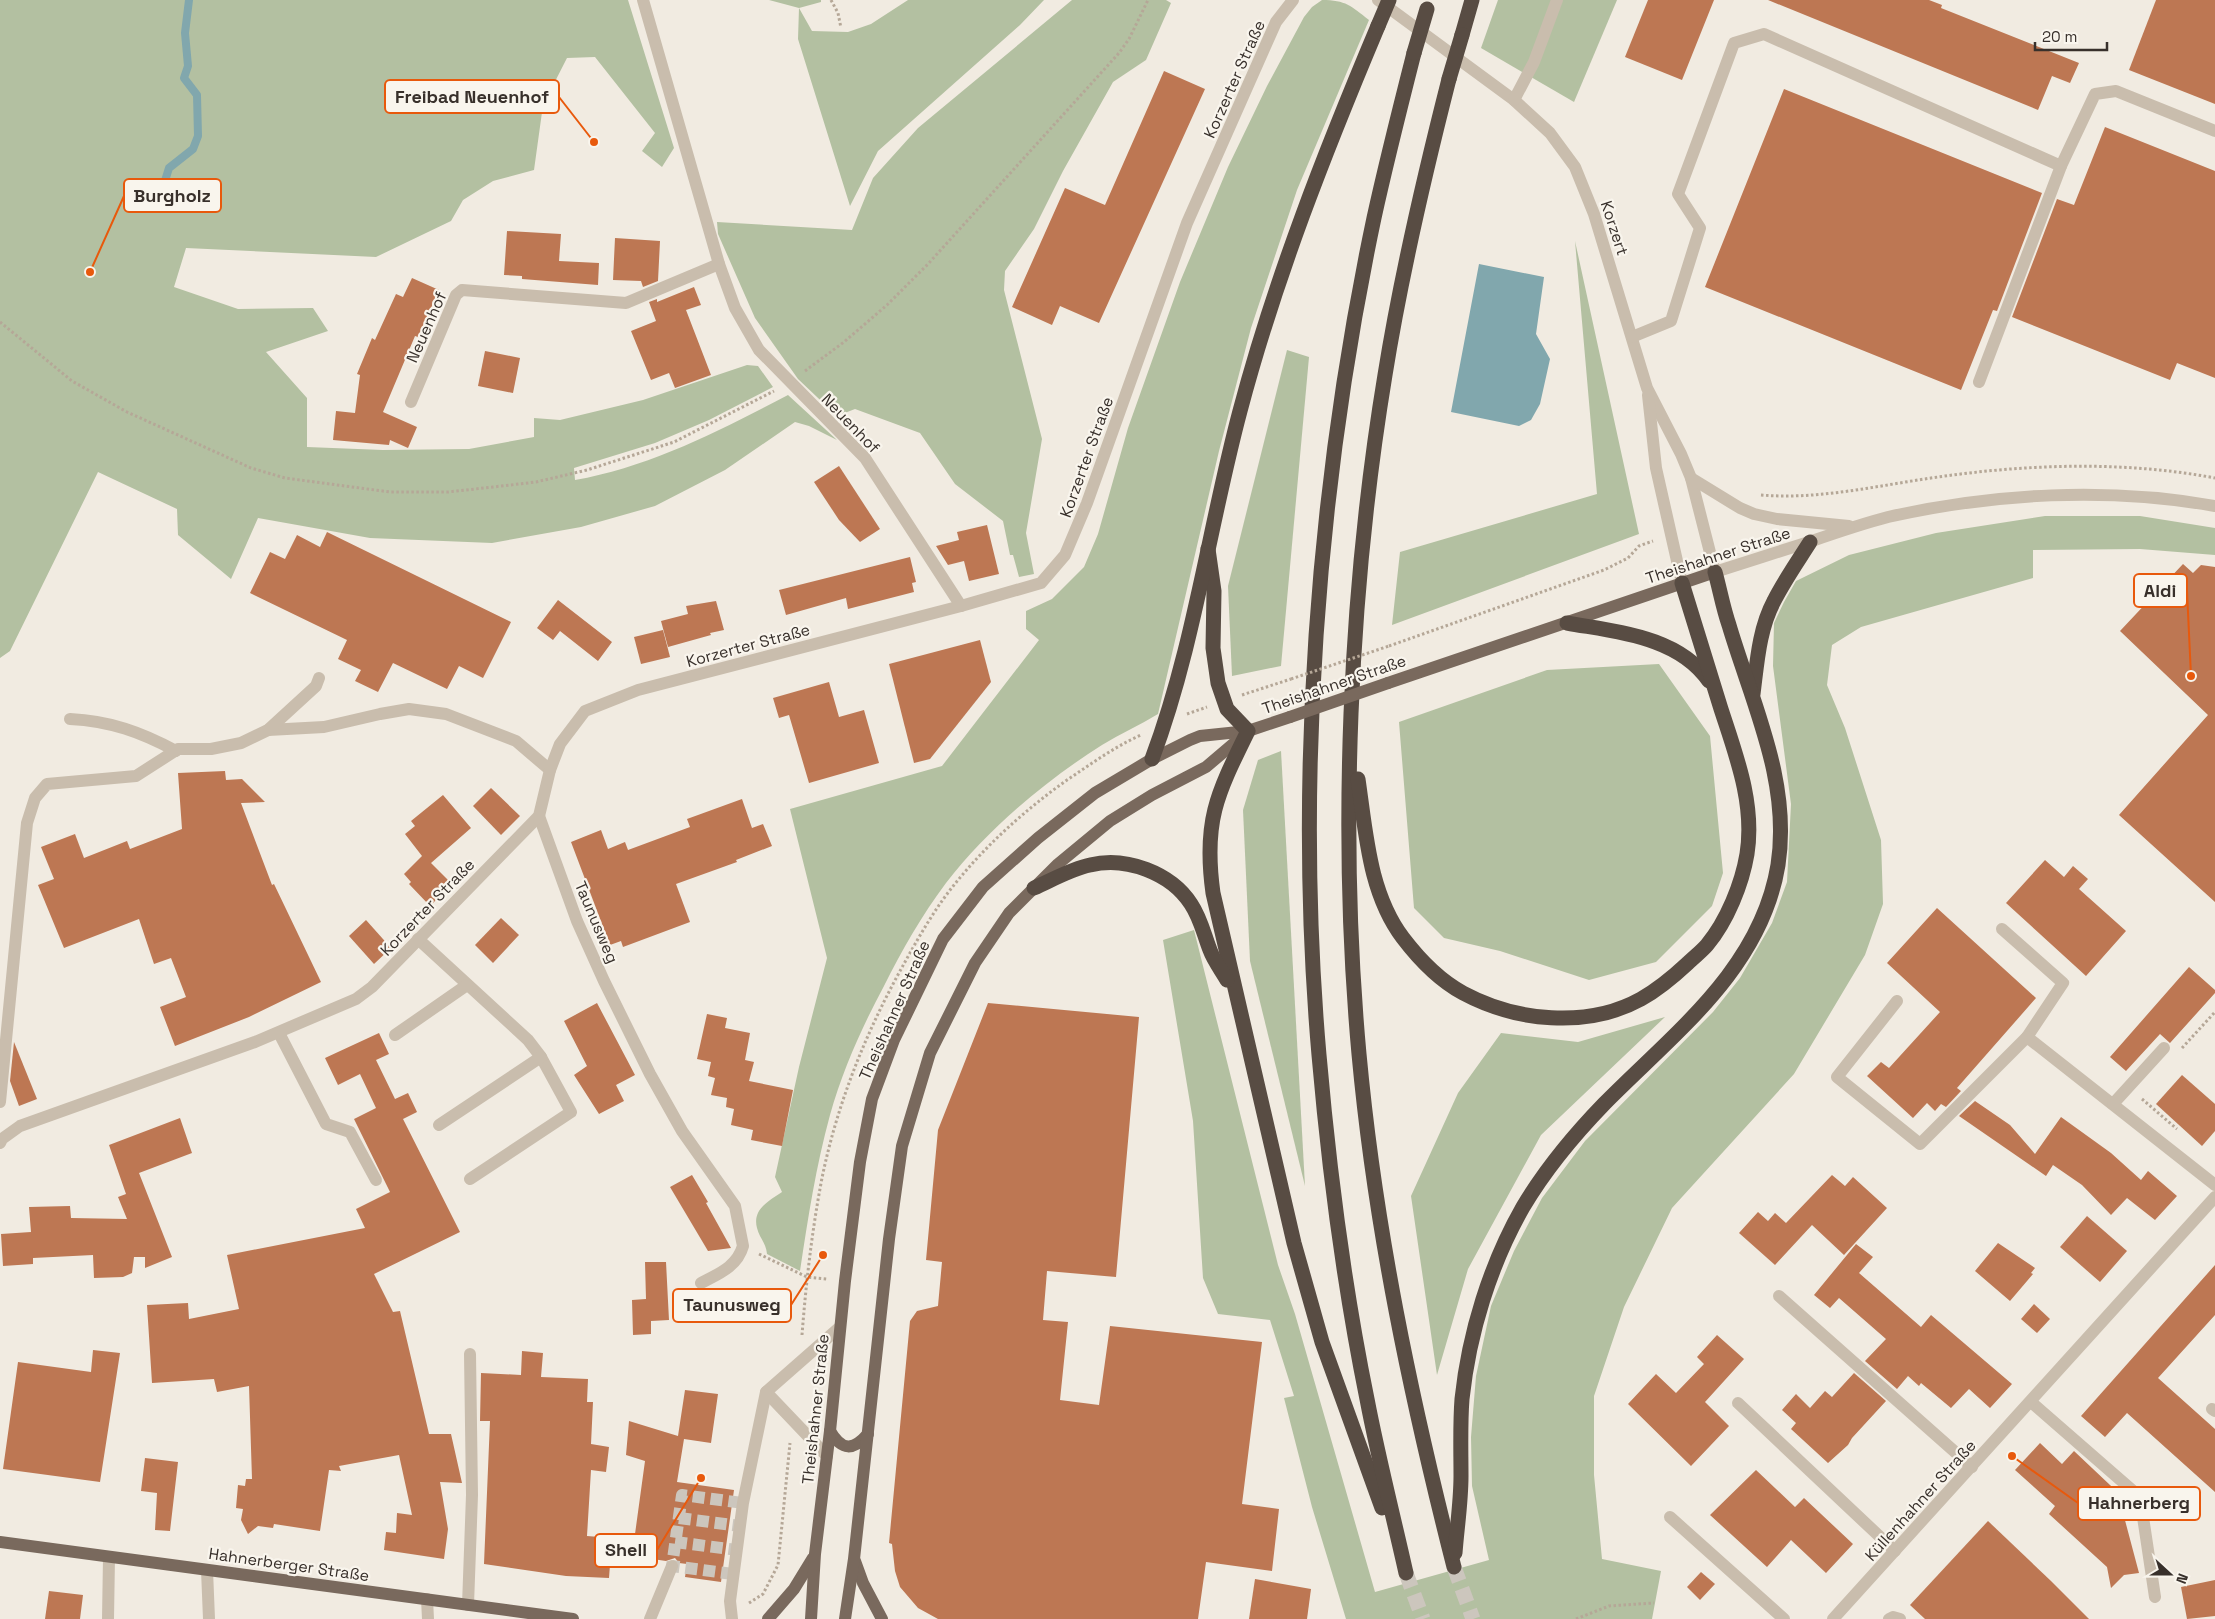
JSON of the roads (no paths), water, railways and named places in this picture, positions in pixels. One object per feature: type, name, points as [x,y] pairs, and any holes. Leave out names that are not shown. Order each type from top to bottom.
[{"type":"highway","points":[[1152,759],[1175,695],[1226,465],[1264,324],[1314,182],[1389,0]]},
{"type":"highway","points":[[1472,0],[1449,79],[1417,208],[1385,376],[1373,460],[1360,590],[1351,733],[1351,941],[1359,1052],[1368,1133],[1378,1211],[1403,1346],[1430,1473],[1454,1567],[1461,1478],[1462,1399],[1468,1359],[1478,1315],[1508,1238],[1524,1207],[1572,1140],[1605,1103],[1683,1028],[1736,966],[1752,940],[1770,899],[1778,864],[1780,844],[1779,801],[1768,744],[1728,624],[1715,572]]},
{"type":"highway","points":[[1208,549],[1214,590],[1213,648],[1218,682],[1227,709],[1248,731],[1222,783],[1212,817],[1209,854],[1213,894],[1234,993],[1294,1243],[1322,1342],[1406,1573],[1366,1397],[1335,1208],[1319,1053],[1312,939],[1312,738],[1322,564],[1333,466],[1348,362],[1374,219],[1414,53],[1429,5]]},
{"type":"highway","points":[[1753,698],[1767,618],[1774,601],[1810,542]]},
{"type":"highway","points":[[1351,733],[1372,872],[1385,907],[1402,936],[1420,959],[1445,982],[1463,992],[1501,1008],[1536,1016],[1569,1018],[1591,1016],[1640,1000],[1669,981],[1708,944],[1723,920],[1738,885],[1747,854],[1748,820],[1745,791],[1682,584]]},
{"type":"highway","points":[[1567,623],[1650,640],[1695,664],[1715,688]]},
{"type":"highway","points":[[1034,888],[1090,864],[1115,863],[1153,872],[1171,882],[1192,905],[1204,929],[1210,951],[1234,993]]},
{"type":"main road","name":"Theishahner Straße","points":[[811,1619],[815,1554],[828,1456],[845,1281],[860,1162],[872,1099],[894,1040],[943,939],[983,888],[1038,838],[1095,793],[1152,759],[1200,736],[1248,731],[1715,572]]},
{"type":"main road","name":"Theishahner Straße","points":[[846,1619],[889,1239],[902,1146],[930,1054],[975,964],[1009,913],[1058,864],[1110,821],[1152,795],[1206,767],[1248,731]]},
{"type":"main road","points":[[830,1431],[839,1443],[846,1446],[854,1446],[861,1442],[868,1434]]},
{"type":"main road","name":"Hahnerberger Straße","points":[[0,1542],[428,1599],[529,1616],[573,1619]]},
{"type":"main road","points":[[768,1619],[794,1589],[815,1554]]},
{"type":"main road","points":[[854,1559],[863,1583],[882,1619]]},
{"type":"street","name":"Neuenhof","points":[[643,0],[719,264],[735,308],[759,350],[865,458],[961,606]]},
{"type":"street","name":"Korzerter Straße","points":[[0,1143],[2,1139],[20,1126],[279,1033],[356,999],[372,987],[539,816],[550,770],[560,744],[585,711],[638,690],[961,606],[1041,583],[1065,555],[1087,503],[1187,223],[1276,22],[1293,0]]},
{"type":"street","name":"Korzert","points":[[1378,0],[1514,100],[1550,133],[1575,167],[1594,214],[1647,388],[1656,468],[1682,584]]},
{"type":"street","points":[[1514,100],[1534,62],[1557,0]]},
{"type":"street","points":[[1632,337],[1671,321],[1700,228],[1678,194],[1734,43],[1764,34],[2061,166]]},
{"type":"street","points":[[1979,382],[2061,166],[2094,94],[2116,91],[2215,131]]},
{"type":"street","name":"Neuenhof","points":[[411,402],[456,295],[462,290],[626,303],[719,264]]},
{"type":"street","name":"Korzert","points":[[1647,388],[1681,454],[1691,478],[1715,572]]},
{"type":"street","points":[[1691,478],[1740,508],[1754,514],[1778,519],[1854,527]]},
{"type":"street","name":"Theishahner Straße","points":[[1715,572],[1854,527],[1926,510],[2021,497],[2069,495],[2158,497],[2215,506]]},
{"type":"street","points":[[0,1102],[27,823],[35,798],[47,784],[136,776],[176,751],[218,747],[241,742],[268,730],[316,686],[319,678]]},
{"type":"street","points":[[268,730],[324,727],[409,709],[446,714],[516,741],[550,770]]},
{"type":"street","points":[[70,719],[98,720],[154,739],[176,751]]},
{"type":"street","name":"Taunusweg","points":[[539,816],[577,921],[650,1074],[682,1131],[735,1206],[743,1246],[732,1266],[701,1283]]},
{"type":"street","points":[[1897,1001],[1836,1077],[1920,1144],[2028,1037],[2063,983],[2002,929]]},
{"type":"street","points":[[418,939],[528,1040],[541,1057],[571,1112],[470,1179]]},
{"type":"street","points":[[395,1035],[467,985]]},
{"type":"street","points":[[279,1033],[326,1124],[350,1132],[376,1180]]},
{"type":"street","points":[[2028,1037],[2215,1185]]},
{"type":"street","points":[[2113,1104],[2164,1048]]},
{"type":"street","points":[[439,1124],[541,1057]]},
{"type":"street","name":"Küllenhahner Straße","points":[[1833,1619],[2215,1197]]},
{"type":"street","points":[[1779,1296],[1972,1467]]},
{"type":"street","points":[[732,1619],[730,1601],[744,1502],[766,1392],[840,1327]]},
{"type":"street","points":[[468,1605],[472,1495],[470,1354]]},
{"type":"street","points":[[766,1392],[828,1456]]},
{"type":"street","points":[[2031,1402],[2140,1496],[2155,1597]]},
{"type":"street","points":[[1738,1403],[1895,1551]]},
{"type":"street","points":[[1670,1517],[1784,1619]]},
{"type":"street","points":[[108,1619],[109,1556]]},
{"type":"street","points":[[650,1619],[672,1566]]},
{"type":"street","points":[[208,1570],[209,1619]]},
{"type":"street","points":[[428,1599],[428,1619]]},
{"type":"street","points":[[1889,1619],[1893,1617],[1900,1619]]},
{"type":"water","points":[[1479,264],[1544,277],[1536,334],[1550,359],[1540,404],[1531,420],[1519,426],[1451,412]]},
{"type":"waterway","points":[[164,184],[169,168],[193,149],[198,136],[197,95],[184,78],[188,66],[185,33],[189,0]]},
{"type":"tunnel","points":[[733,1574],[672,1566],[682,1495],[743,1503]]},
{"type":"tunnel","points":[[679,1518],[740,1526]]},
{"type":"tunnel","points":[[675,1542],[737,1550]]},
{"type":"tunnel","points":[[1454,1567],[1473,1619]]},
{"type":"tunnel","points":[[1406,1573],[1423,1619]]},
{"type":"place","name":"Freibad Neuenhof","points":[[594,142]]},
{"type":"place","name":"Burgholz","points":[[90,272]]},
{"type":"place","name":"Aldi","points":[[2191,676]]},
{"type":"place","name":"Taunusweg","points":[[823,1255]]},
{"type":"place","name":"Hahnerberg","points":[[2012,1456]]},
{"type":"place","name":"Shell","points":[[701,1478]]}]
